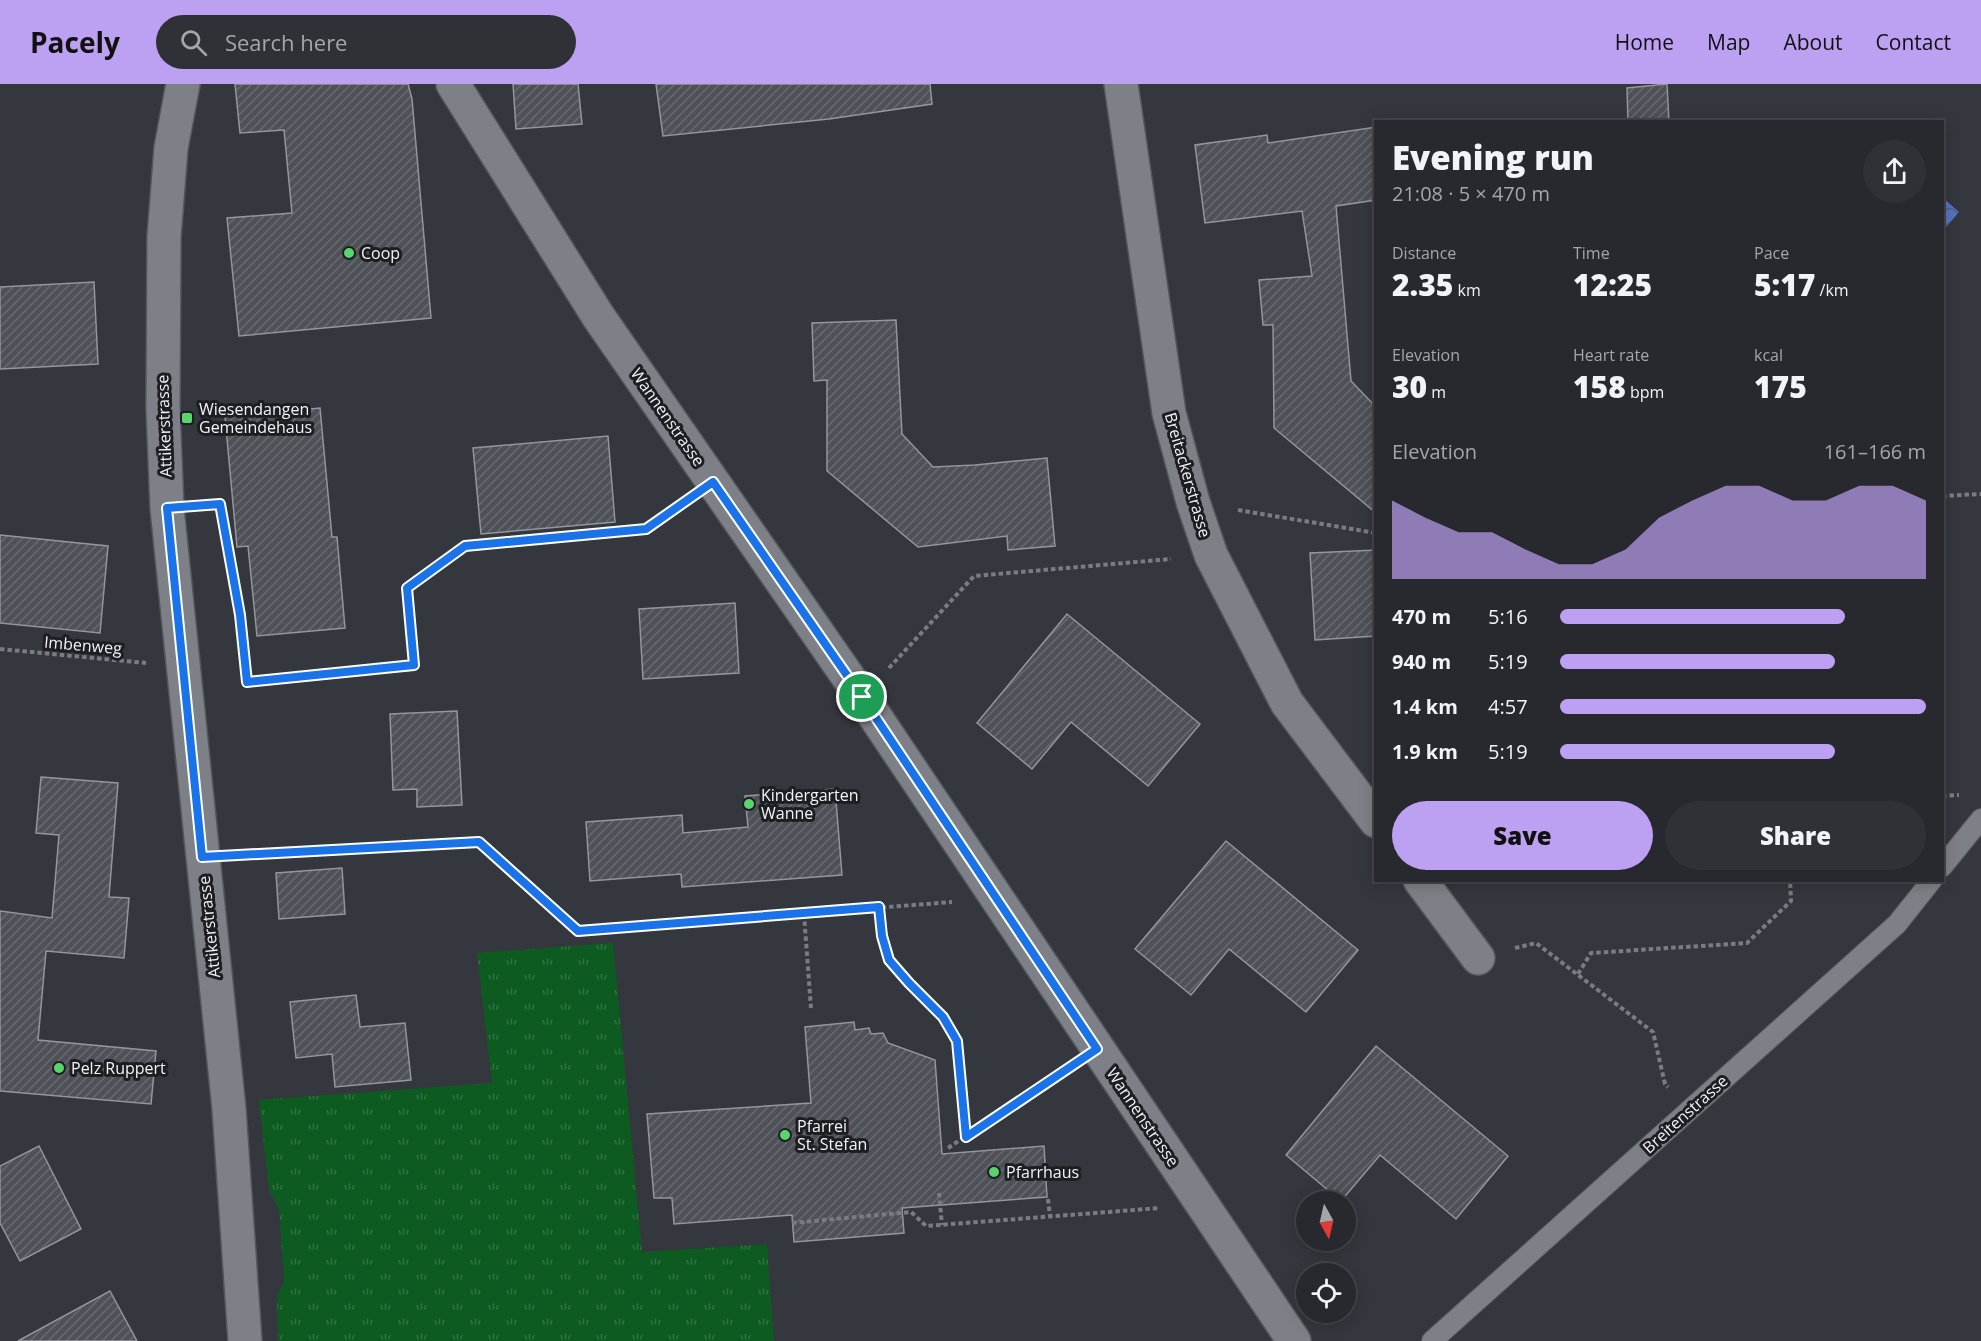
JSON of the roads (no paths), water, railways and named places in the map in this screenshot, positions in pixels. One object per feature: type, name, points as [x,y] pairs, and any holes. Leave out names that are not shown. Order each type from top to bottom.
[{"type":"street","name":"Attikerstrasse","points":[[183,84],[171,148],[164,237],[163,408],[167,508],[229,1109],[245,1341]]},
{"type":"street","name":"Wannenstrasse","points":[[453,84],[598,316],[862,697],[1294,1341]]},
{"type":"street","name":"Breitackerstrasse","points":[[1121,84],[1169,413],[1192,502],[1211,555],[1287,703],[1374,818]]},
{"type":"street","points":[[1421,882],[1478,958]]},
{"type":"lane","points":[[1944,865],[1981,819]]},
{"type":"lane","name":"Breitenstrasse","points":[[1432,1341],[1897,924],[1930,882]]},
{"type":"water","points":[[1944,199],[1959,212],[1946,227],[1944,225]]},
{"type":"place","name":"Coop","points":[[349,253]]},
{"type":"place","name":"Wiesendangen Gemeindehaus","points":[[187,418]]},
{"type":"place","name":"Kindergarten Wanne","points":[[749,804]]},
{"type":"place","name":"Pelz Ruppert","points":[[59,1068]]},
{"type":"place","name":"Pfarrei St. Stefan","points":[[785,1135]]},
{"type":"place","name":"Pfarrhaus","points":[[994,1172]]}]
